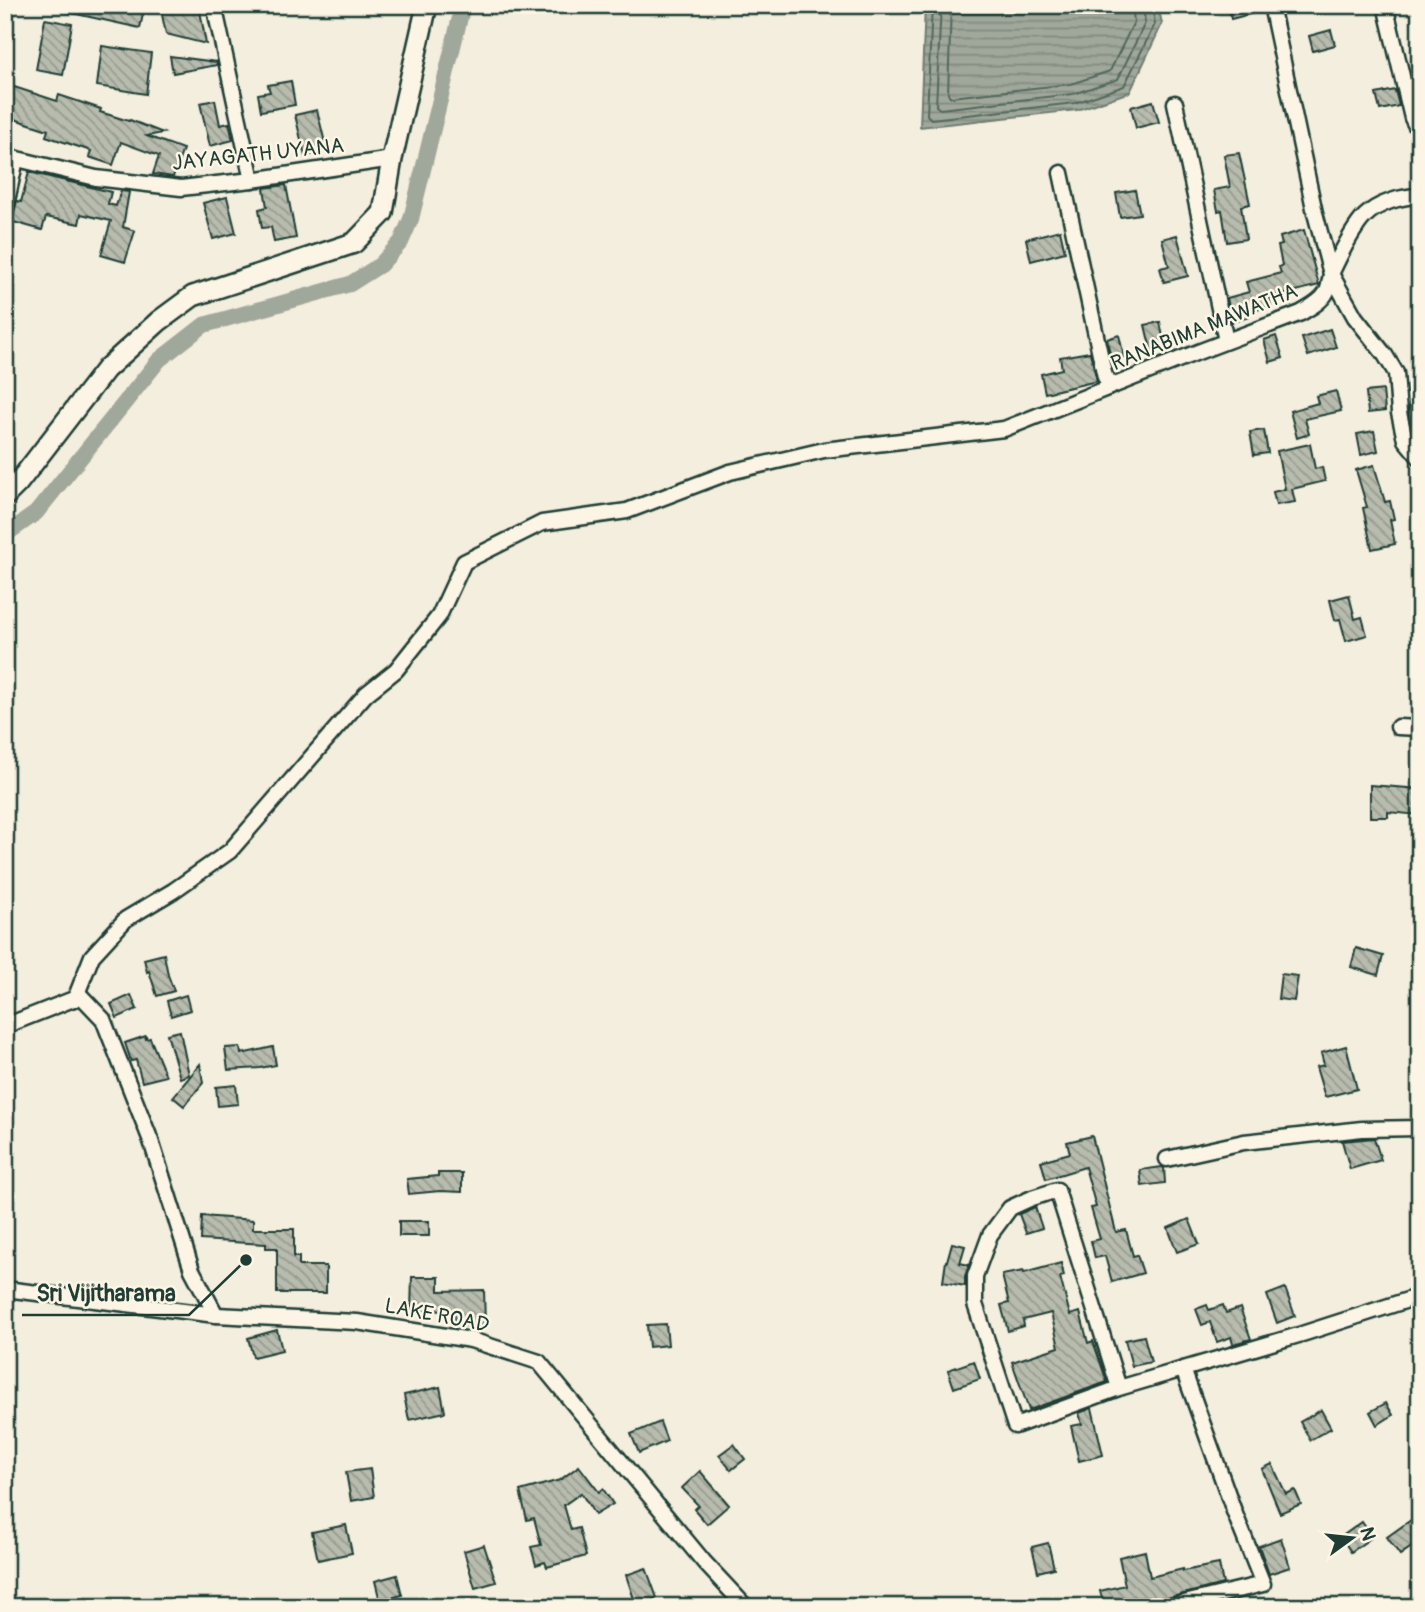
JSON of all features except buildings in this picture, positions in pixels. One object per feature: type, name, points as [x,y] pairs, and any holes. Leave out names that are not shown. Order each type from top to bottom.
[{"type":"main road","points":[[5,496],[106,369],[184,302],[193,296],[354,243],[383,213],[392,159],[427,5]]},
{"type":"street","points":[[214,5],[252,180]]},
{"type":"street","points":[[1271,5],[1315,213],[1331,274],[1355,317],[1396,373],[1399,413],[1405,440],[1420,458]]},
{"type":"street","points":[[1385,5],[1412,118],[1420,134]]},
{"type":"street","points":[[1175,103],[1226,341]]},
{"type":"street","points":[[5,210],[11,158]]},
{"type":"street","name":"JAYAGATH UYANA","points":[[11,158],[96,178],[181,188],[392,159]]},
{"type":"street","points":[[1061,173],[1105,377],[1113,385]]},
{"type":"street","name":"RANABIMA MAWATHA","points":[[75,999],[92,956],[126,919],[173,891],[230,851],[366,694],[396,670],[439,616],[464,562],[542,523],[627,511],[730,472],[824,450],[1004,429],[1301,313],[1326,293],[1331,274],[1365,216],[1385,203],[1420,196]]},
{"type":"street","points":[[1420,386],[1417,414],[1420,438]]},
{"type":"street","points":[[1398,727],[1420,728]]},
{"type":"street","points":[[5,1026],[81,996],[103,1018],[151,1141],[192,1270],[216,1315]]},
{"type":"street","points":[[1167,1159],[1244,1142],[1362,1129],[1420,1128]]},
{"type":"street","points":[[1119,1388],[1058,1190],[1010,1208],[990,1235],[978,1265],[975,1276],[975,1304],[1015,1426],[1119,1388],[1420,1296]]},
{"type":"street","name":"LAKE ROAD","points":[[5,1289],[216,1315],[357,1322],[471,1340],[539,1362],[704,1562],[747,1607]]},
{"type":"street","points":[[1168,1607],[1263,1584],[1183,1369]]},
{"type":"water","points":[[925,5],[1158,5],[1162,24],[1130,92],[1077,110],[920,127]]},
{"type":"waterway","points":[[5,535],[36,513],[159,360],[204,325],[350,284],[380,265],[401,242],[411,219],[463,5]]},
{"type":"place","name":"Sri Vijitharama","points":[[246,1260]]}]
